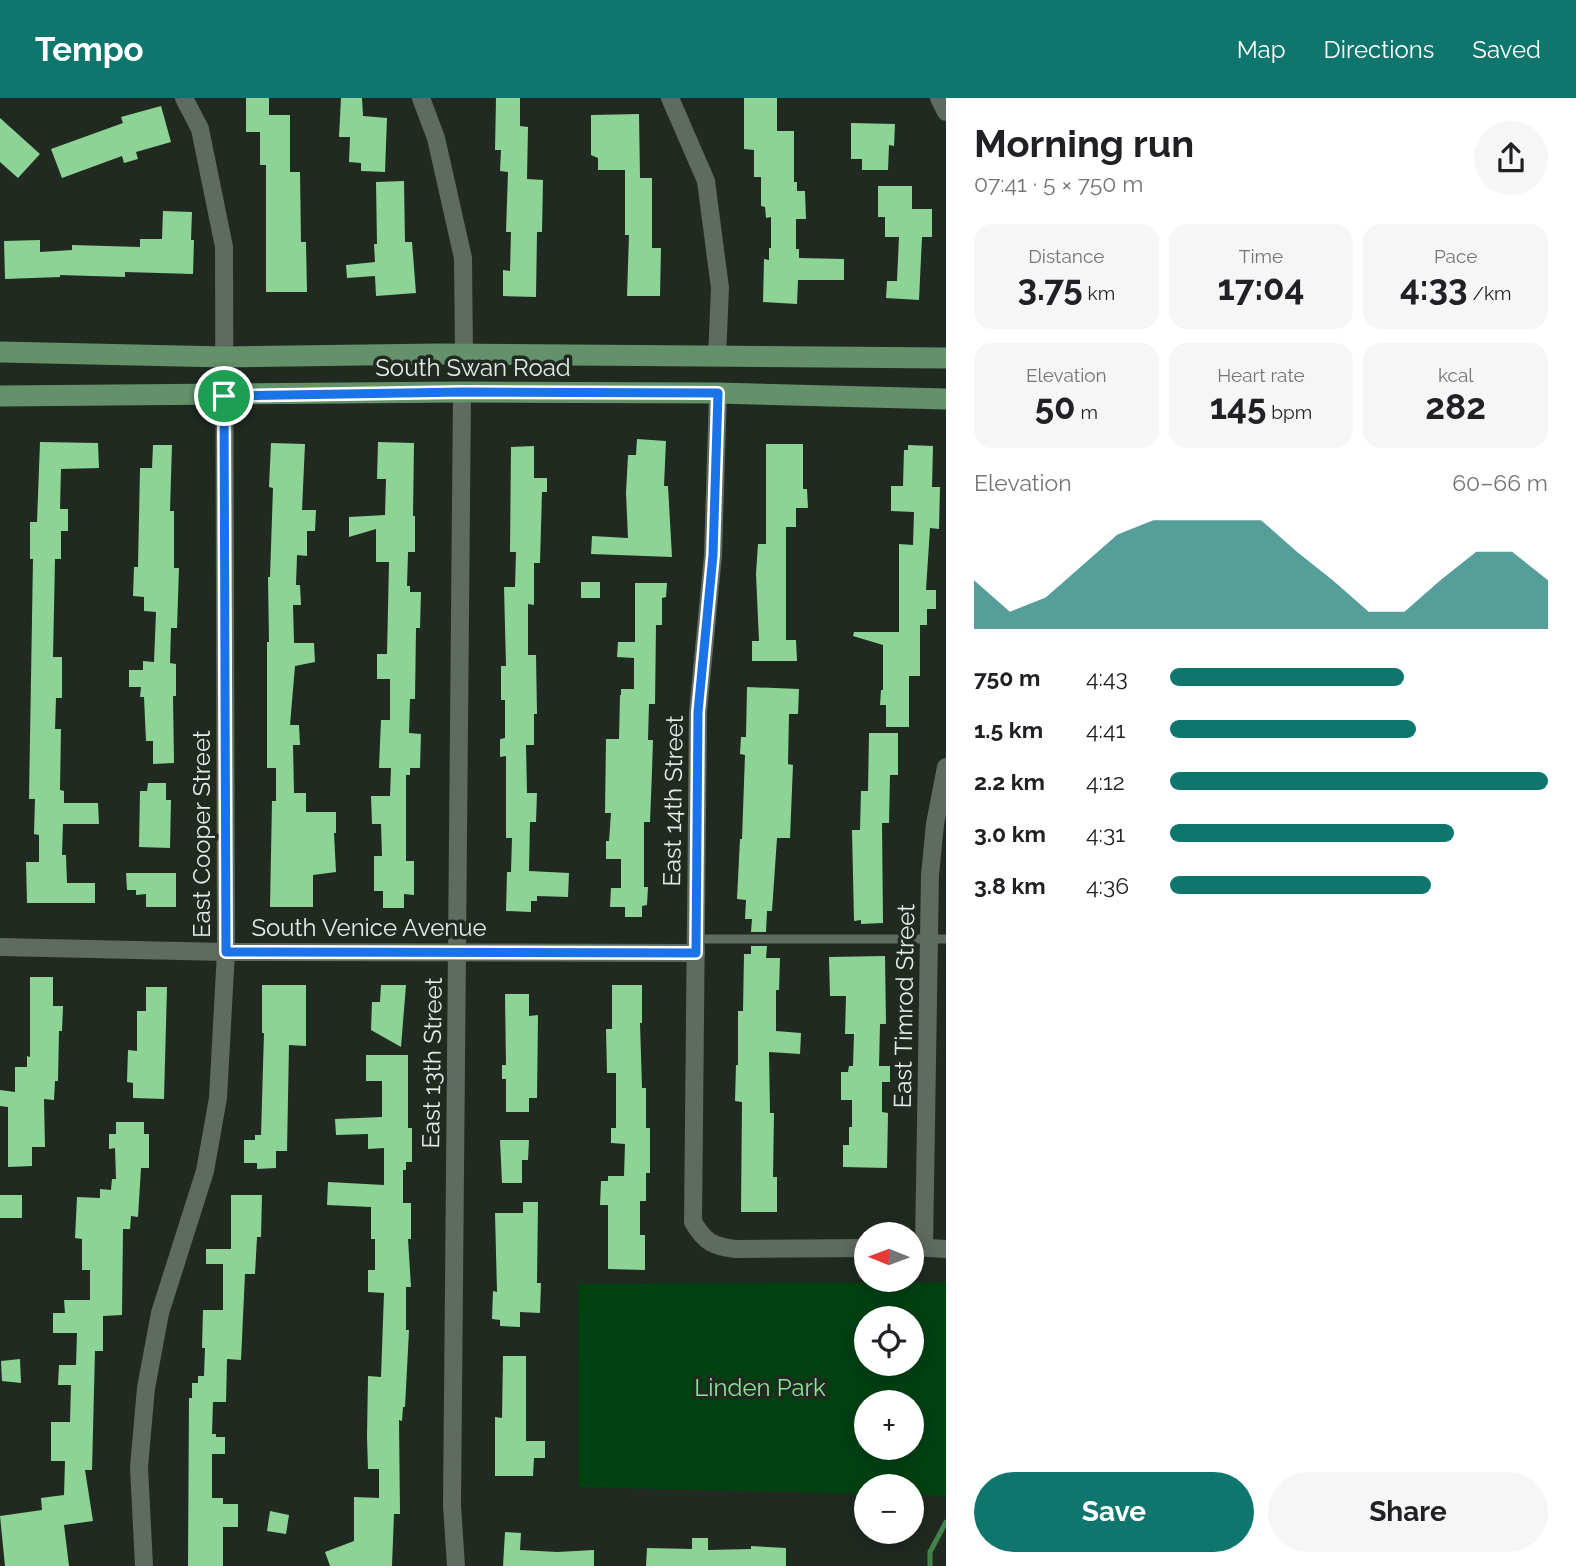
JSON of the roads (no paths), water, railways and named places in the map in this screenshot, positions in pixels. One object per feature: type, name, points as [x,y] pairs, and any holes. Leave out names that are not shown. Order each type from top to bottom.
[{"type":"main road","name":"South Swan Road","points":[[0,352],[225,357],[464,355],[946,358]]},
{"type":"main road","name":"South Swan Road","points":[[0,396],[463,392],[718,393],[946,398]]},
{"type":"street","name":"East Cooper Street","points":[[144,1566],[139,1467],[146,1388],[160,1312],[184,1244],[205,1171],[218,1098],[226,952],[224,247],[200,129],[184,98]]},
{"type":"street","points":[[421,98],[436,138],[463,258],[464,355]]},
{"type":"street","points":[[670,98],[706,181],[720,288],[717,357]]},
{"type":"street","points":[[939,98],[946,111]]},
{"type":"street","name":"East 13th Street","points":[[456,1566],[452,1492],[463,392]]},
{"type":"street","name":"East 14th Street","points":[[718,393],[713,555],[698,712],[693,1222],[701,1235],[714,1246],[735,1249],[854,1248]]},
{"type":"street","name":"East Timrod Street","points":[[920,1222],[938,939],[930,875],[934,824],[946,767]]},
{"type":"street","name":"South Venice Avenue","points":[[0,947],[226,952],[696,946]]},
{"type":"street","points":[[924,1247],[946,1249]]},
{"type":"lane","points":[[696,946],[938,939]]},
{"type":"waterway","points":[[930,1566],[930,1552],[946,1522]]},
{"type":"park label","name":"Linden Park","points":[[760,1387]]}]
